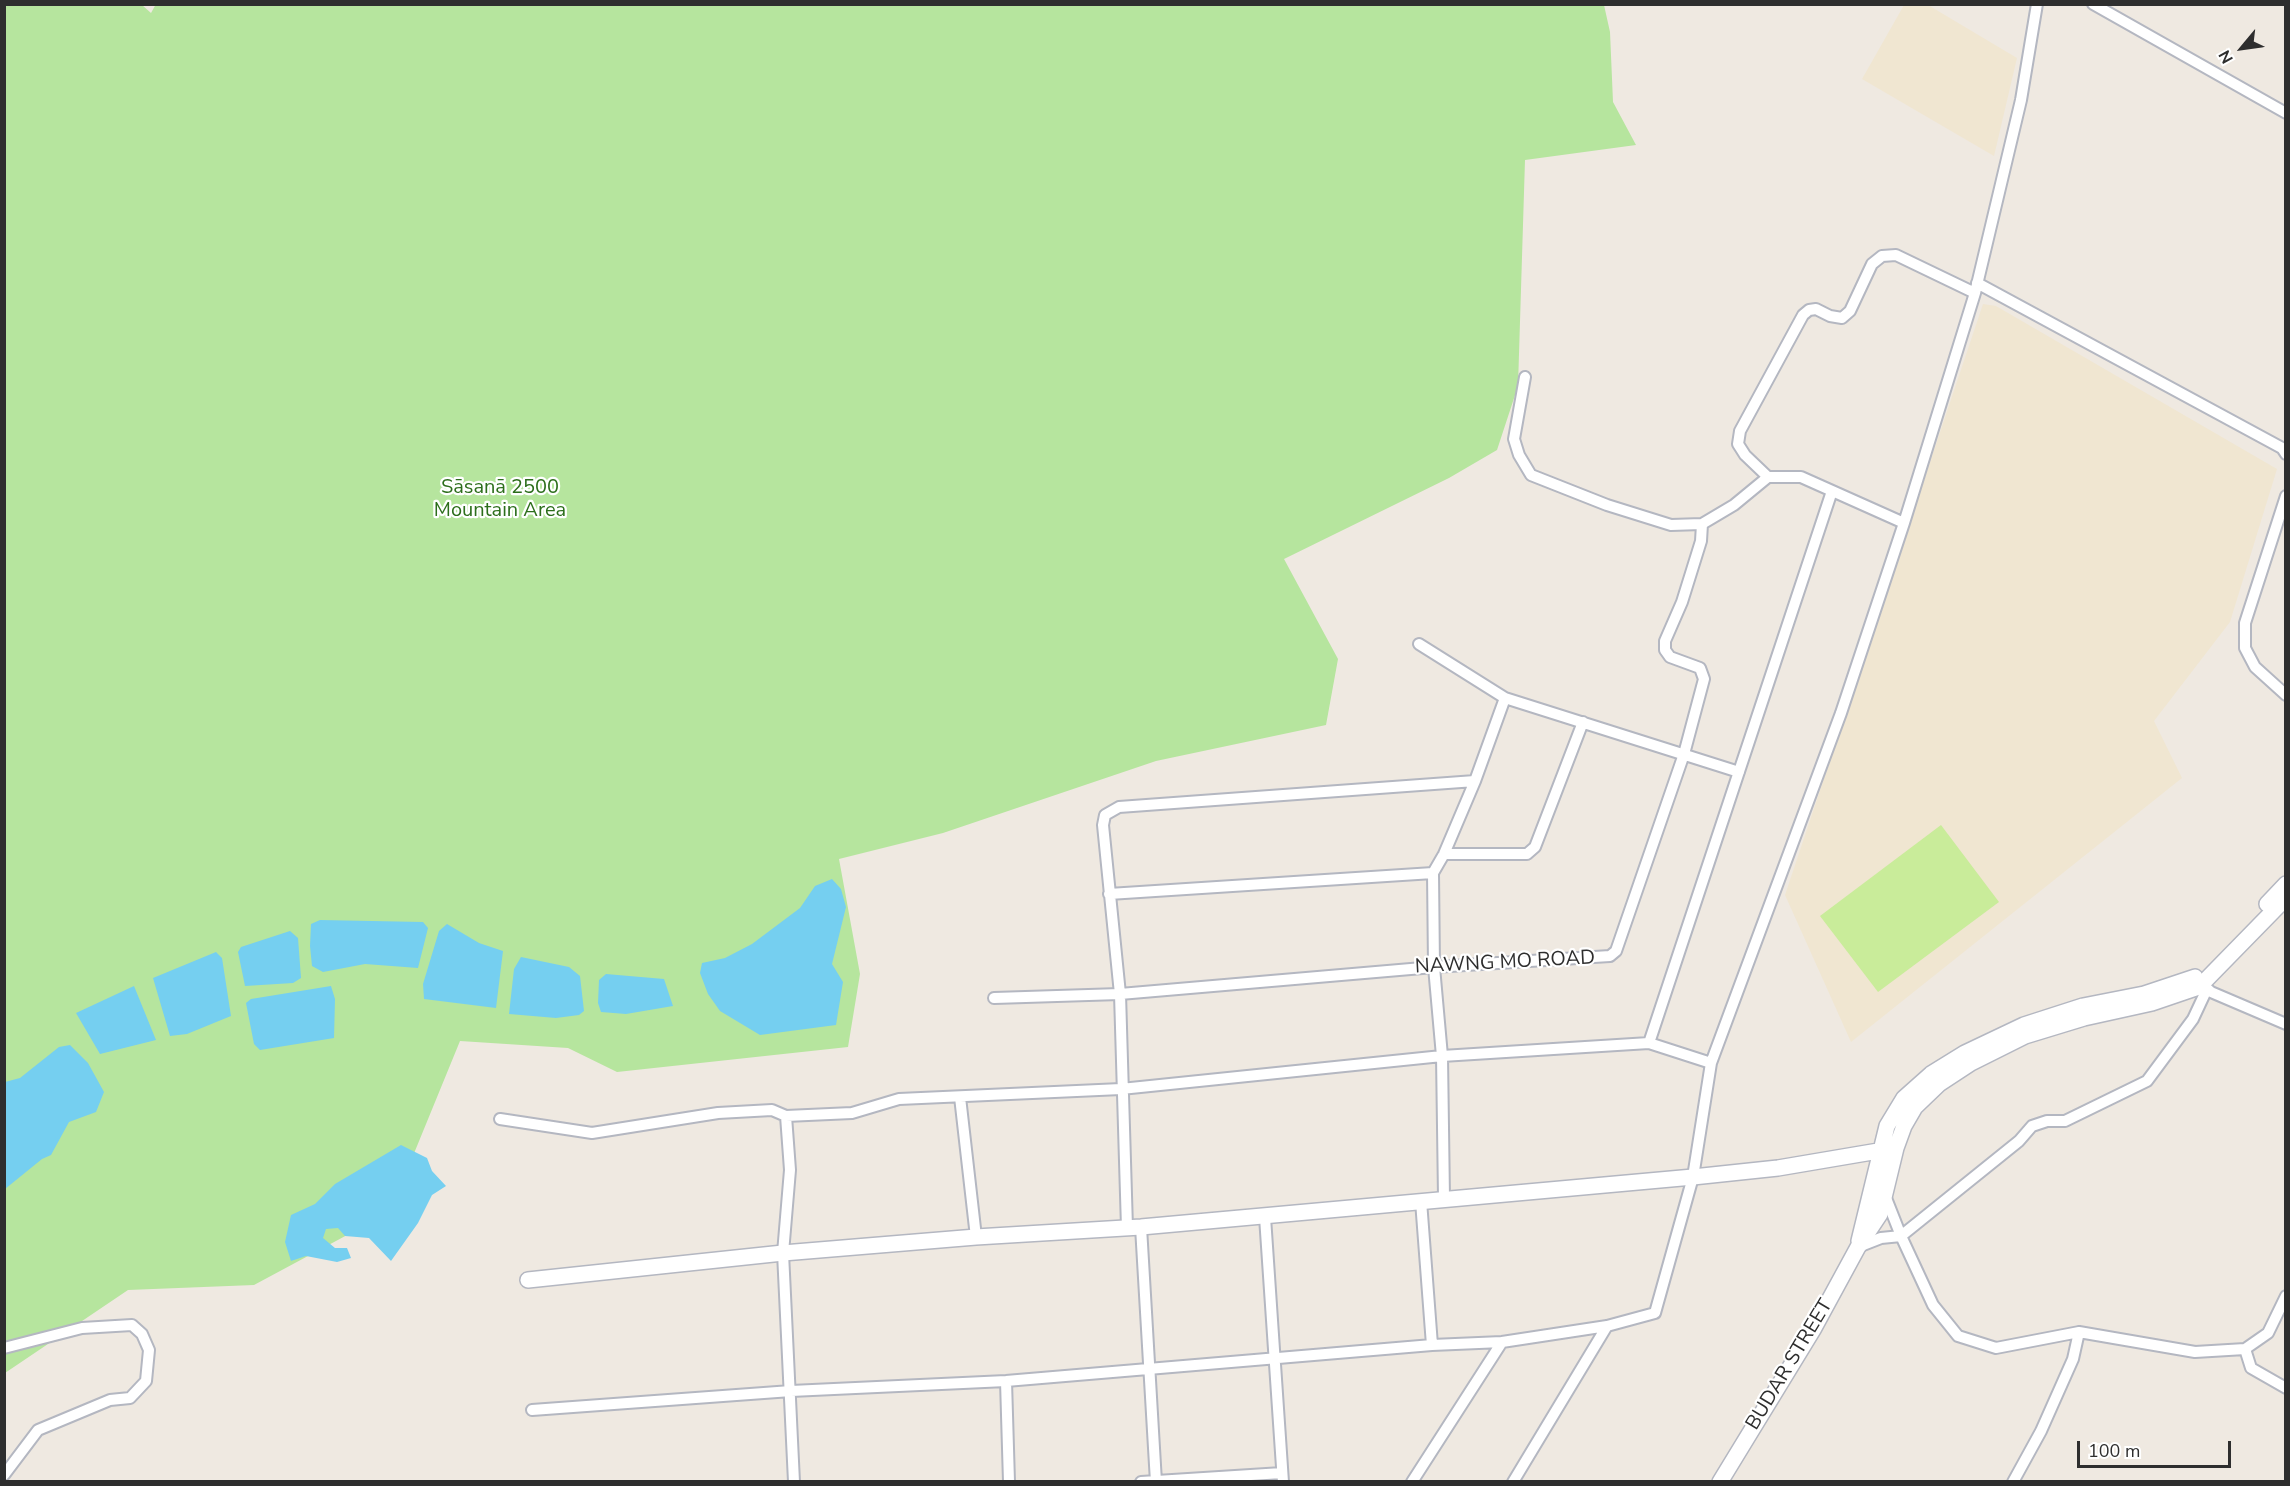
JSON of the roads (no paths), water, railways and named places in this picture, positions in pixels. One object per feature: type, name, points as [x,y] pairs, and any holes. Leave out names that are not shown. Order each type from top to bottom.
[{"type":"street","points":[[532,1410],[791,1391],[1006,1381],[1432,1345],[1502,1342],[1607,1326],[1655,1312],[1693,1178],[1711,1063],[1841,713],[1904,523],[1976,288],[2021,100],[2037,4]]},
{"type":"street","points":[[2093,4],[2286,113]]},
{"type":"street","points":[[1768,477],[1745,455],[1738,444],[1740,431],[1803,315],[1816,309],[1830,316],[1842,318],[1850,311],[1872,264],[1882,256],[1896,255],[1976,288],[2282,448],[2286,454]]},
{"type":"street","points":[[1525,377],[1514,439],[1519,455],[1531,475],[1607,505],[1671,525],[1702,524],[1734,505],[1768,477],[1801,477],[1904,523]]},
{"type":"street","points":[[1649,1043],[1832,491]]},
{"type":"street","points":[[2286,496],[2245,623],[2245,648],[2255,667],[2286,694]]},
{"type":"street","name":"NAWNG MO ROAD","points":[[994,998],[1120,994],[1434,967],[1610,956],[1616,951],[1684,754],[1704,679],[1700,668],[1670,657],[1665,650],[1665,641],[1682,602],[1701,541],[1702,524]]},
{"type":"street","points":[[1419,644],[1505,698],[1739,772]]},
{"type":"street","points":[[1444,1198],[1442,1056],[1434,967],[1433,873],[1444,854],[1475,781],[1505,698]]},
{"type":"street","points":[[1444,854],[1527,854],[1535,847],[1583,722]]},
{"type":"street","points":[[1156,1481],[1149,1369],[1121,1089],[1120,994],[1103,825],[1105,815],[1119,807],[1475,781]]},
{"type":"street","points":[[1109,894],[1433,873]]},
{"type":"street","points":[[1857,1247],[1881,1238],[1901,1236],[2019,1141],[2032,1126],[2047,1121],[2065,1121],[2147,1082],[2193,1019],[2201,984],[2286,884]]},
{"type":"street","points":[[1857,1247],[1865,1206],[1889,1149],[1915,1107],[1939,1084],[1971,1063],[2025,1036],[2084,1018],[2152,1003],[2201,984],[2286,898]]},
{"type":"street","points":[[2201,984],[2286,1024]]},
{"type":"street","points":[[500,1119],[592,1133],[718,1113],[772,1110],[786,1116],[852,1113],[899,1099],[1121,1089],[1442,1056],[1649,1043],[1711,1063]]},
{"type":"street","points":[[960,1097],[976,1236]]},
{"type":"street","points":[[786,1116],[790,1170],[783,1253],[794,1482]]},
{"type":"street","points":[[528,1280],[783,1253],[976,1236],[1134,1228],[1444,1198],[1693,1178],[1778,1168],[1889,1149]]},
{"type":"street","points":[[1857,1247],[1880,1215],[1886,1198],[1889,1149]]},
{"type":"street","points":[[1886,1198],[1933,1305],[1958,1336],[1996,1348],[2079,1332],[2195,1352],[2245,1349],[2268,1333],[2286,1296]]},
{"type":"street","points":[[1421,1201],[1432,1345]]},
{"type":"street","points":[[1141,1482],[1282,1477],[1265,1217]]},
{"type":"street","name":"BUDAR STREET","points":[[1720,1482],[1814,1328],[1857,1247]]},
{"type":"street","points":[[4,1348],[82,1328],[132,1324],[142,1334],[149,1350],[146,1381],[130,1398],[110,1400],[38,1430],[4,1475]]},
{"type":"street","points":[[1513,1482],[1607,1326]]},
{"type":"street","points":[[2013,1482],[2041,1431],[2073,1359],[2079,1332]]},
{"type":"street","points":[[1412,1482],[1502,1342]]},
{"type":"street","points":[[2245,1349],[2251,1368],[2286,1388]]},
{"type":"street","points":[[1006,1381],[1009,1482]]},
{"type":"water","points":[[832,879],[841,889],[846,907],[832,964],[843,982],[836,1025],[760,1035],[720,1011],[708,994],[700,973],[702,963],[725,958],[752,944],[800,908],[815,886]]},
{"type":"water","points":[[320,920],[423,922],[428,928],[418,968],[365,964],[323,972],[312,966],[310,946],[311,924]]},
{"type":"water","points":[[447,924],[479,943],[503,951],[496,1008],[424,999],[423,984],[439,931]]},
{"type":"water","points":[[290,931],[298,938],[301,978],[293,983],[245,986],[238,952],[241,947]]},
{"type":"water","points":[[216,952],[222,958],[231,1016],[187,1034],[170,1036],[153,978]]},
{"type":"water","points":[[521,957],[569,967],[580,976],[584,1011],[579,1015],[556,1018],[509,1014],[514,969]]},
{"type":"water","points":[[606,974],[664,979],[673,1006],[626,1014],[601,1012],[598,1003],[599,980]]},
{"type":"water","points":[[134,986],[156,1040],[100,1054],[76,1013]]},
{"type":"water","points":[[331,986],[335,999],[334,1038],[260,1050],[254,1044],[246,1003],[251,999]]},
{"type":"water","points":[[70,1045],[88,1063],[104,1092],[96,1112],[69,1122],[51,1155],[42,1159],[5,1189],[5,1082],[20,1078],[59,1047]]},
{"type":"water","points":[[401,1145],[427,1158],[432,1171],[446,1186],[432,1195],[418,1223],[391,1261],[369,1238],[345,1236],[338,1228],[326,1229],[323,1238],[335,1248],[347,1248],[351,1258],[337,1262],[306,1256],[291,1261],[285,1242],[291,1215],[315,1204],[335,1184]]},
{"type":"park label","name":"Sāsanā 2500 Mountain Area","points":[[500,500]]}]
